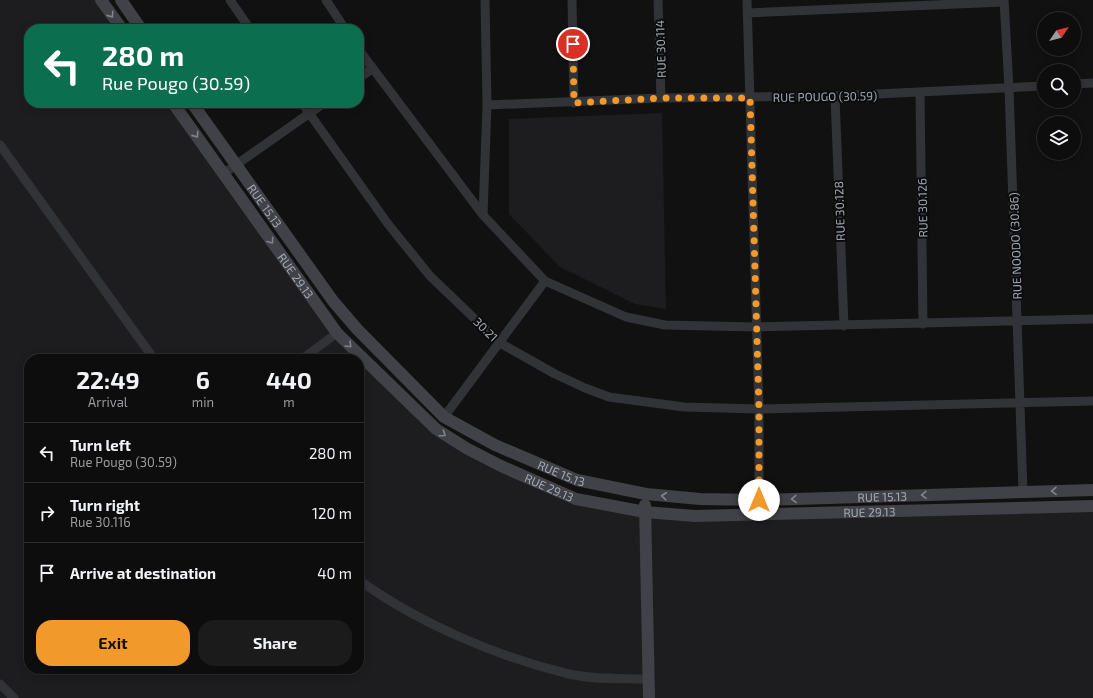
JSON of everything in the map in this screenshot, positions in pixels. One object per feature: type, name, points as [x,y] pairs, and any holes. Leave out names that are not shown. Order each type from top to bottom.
[{"type":"main road","points":[[101,0],[118,24]]},
{"type":"main road","points":[[121,0],[138,24]]},
{"type":"main road","name":"RUE 29.13","points":[[177,108],[337,333],[358,354]]},
{"type":"main road","name":"RUE 15.13","points":[[195,108],[235,166],[347,318],[444,417],[495,445],[577,480],[646,494],[700,499],[759,500],[1093,490]]},
{"type":"main road","name":"RUE 29.13","points":[[364,359],[430,424],[450,439],[501,466],[576,499],[645,512],[695,516],[1093,506]]},
{"type":"main road","points":[[646,494],[645,512],[649,698]]},
{"type":"street","points":[[230,0],[247,24]]},
{"type":"street","points":[[326,0],[342,24]]},
{"type":"street","points":[[483,215],[487,105],[485,0]]},
{"type":"street","points":[[572,0],[574,103]]},
{"type":"street","name":"RUE 30.114","points":[[658,0],[661,98]]},
{"type":"street","points":[[747,0],[759,409],[759,500]]},
{"type":"street","points":[[747,13],[1004,1]]},
{"type":"street","name":"RUE NOODO (30.86)","points":[[1004,1],[1009,88],[1023,492]]},
{"type":"street","points":[[364,57],[483,215],[545,281],[626,317],[665,325],[756,327],[1093,319]]},
{"type":"street","points":[[364,75],[372,69]]},
{"type":"street","points":[[1081,84],[1093,83]]},
{"type":"street","name":"RUE POUGO (30.59)","points":[[487,105],[574,103],[661,98],[835,96],[1037,86]]},
{"type":"street","name":"RUE 30.126","points":[[920,93],[923,324]]},
{"type":"street","name":"RUE 30.128","points":[[835,96],[844,326]]},
{"type":"street","name":"30.21","points":[[305,108],[388,224],[430,276],[500,343],[555,374],[609,397],[684,407],[759,409],[1093,401]]},
{"type":"street","points":[[223,174],[317,108]]},
{"type":"street","points":[[0,145],[150,354]]},
{"type":"street","points":[[444,417],[545,281]]},
{"type":"street","points":[[309,354],[337,333]]},
{"type":"street","points":[[364,583],[411,614],[464,638],[522,660],[571,674],[648,679]]},
{"type":"street","points":[[0,684],[14,698]]},
{"type":"shaded area","points":[[0,0],[101,0],[118,24],[24,24],[24,108],[177,108],[337,333],[359,354],[24,354],[24,674],[364,674],[364,359],[436,429],[576,499],[645,512],[1093,505],[1093,698],[0,698]]},
{"type":"shaded area","points":[[662,113],[666,309],[635,304],[560,267],[509,214],[509,119]]},
{"type":"route","points":[[573,44],[574,103],[661,98],[750,98],[759,409],[759,500]]}]
